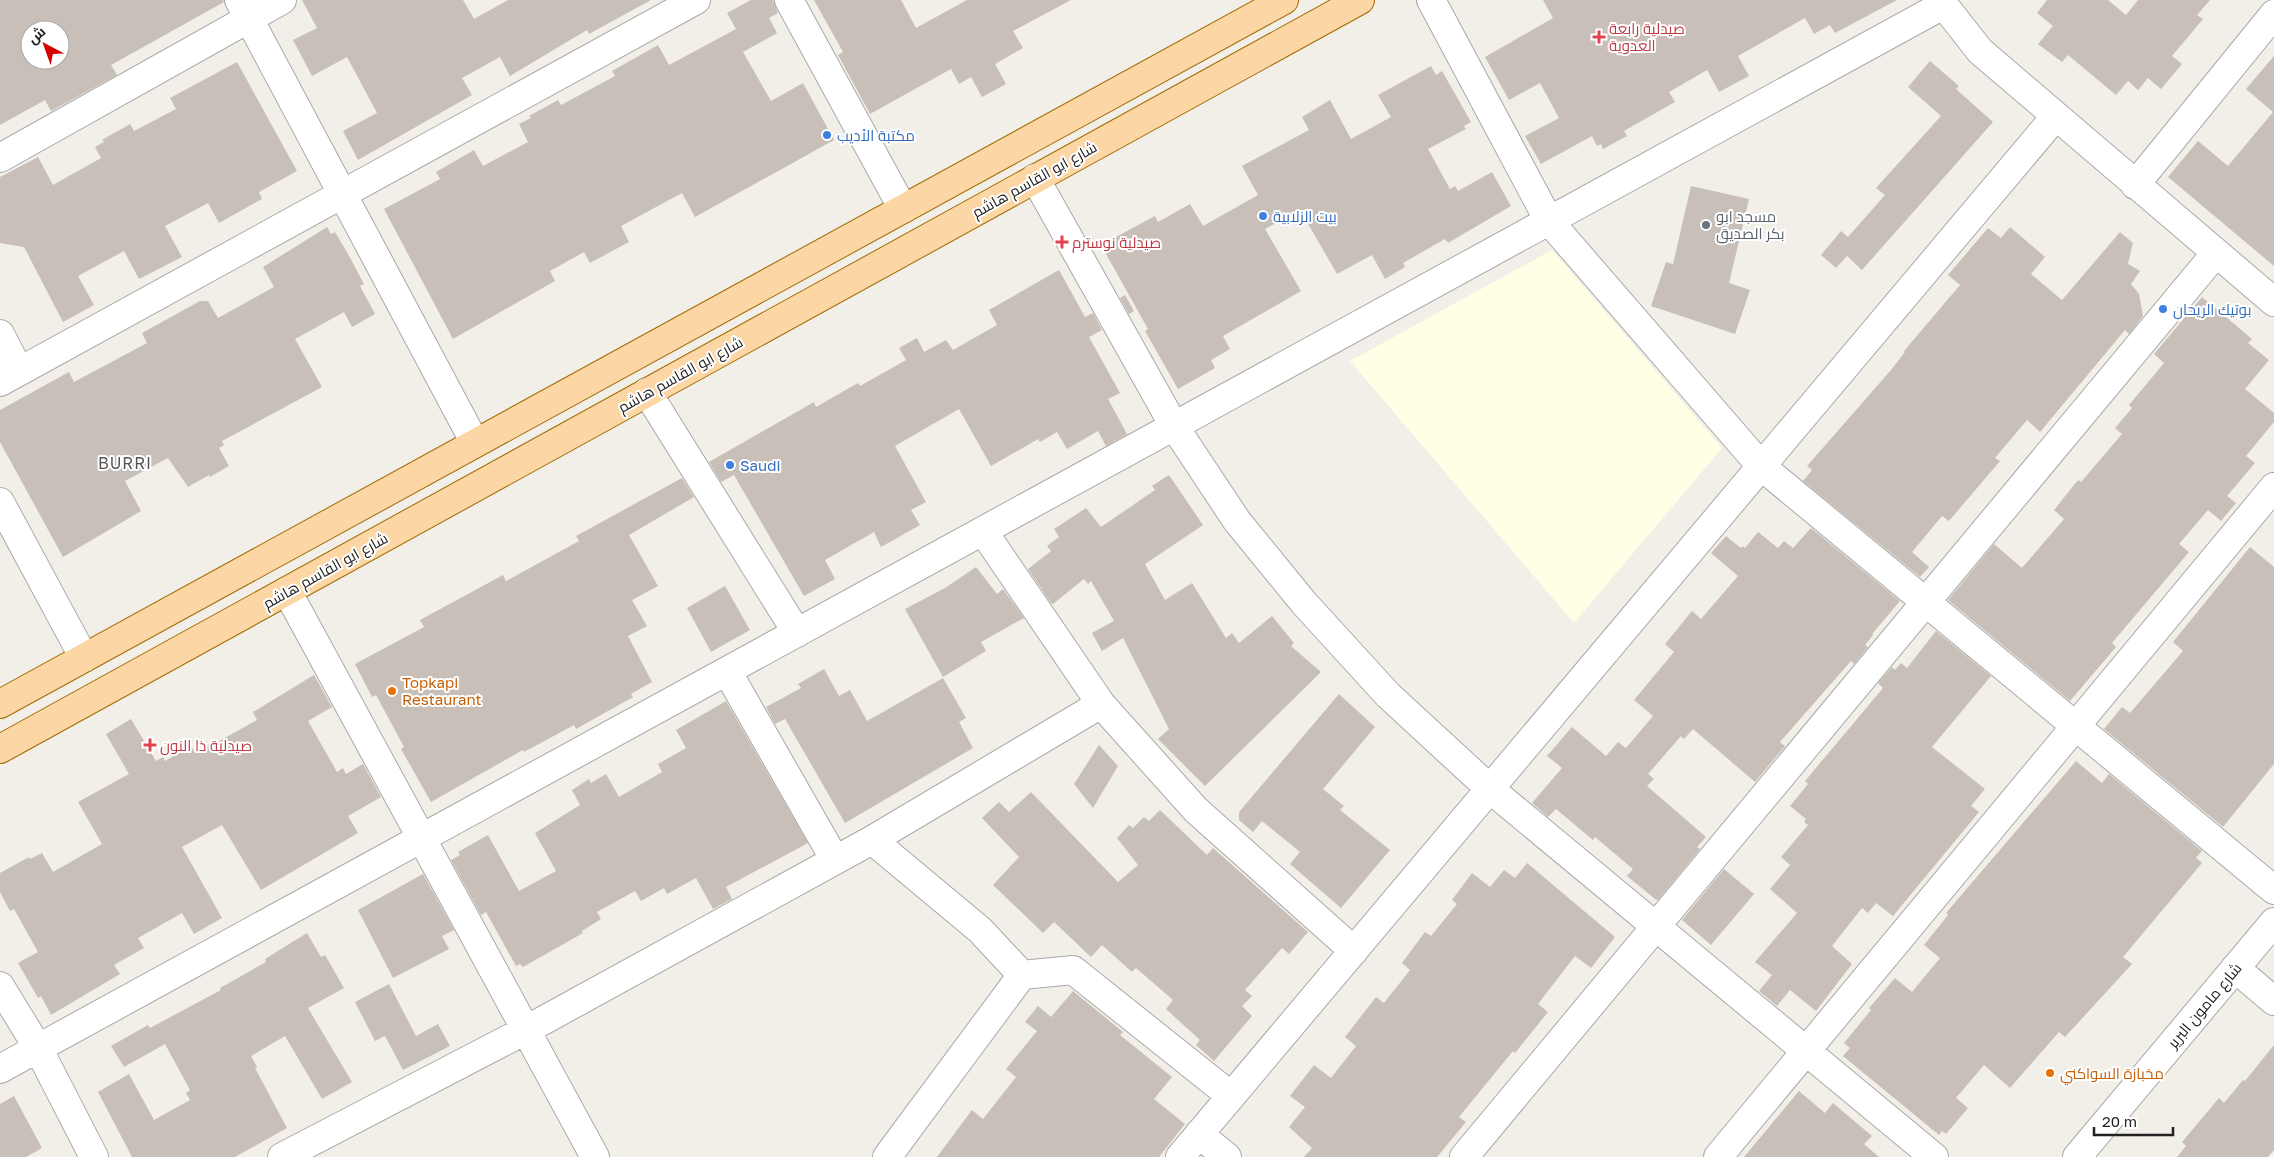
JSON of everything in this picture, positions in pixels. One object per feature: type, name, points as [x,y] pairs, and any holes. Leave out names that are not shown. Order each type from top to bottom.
[{"type":"main road","points":[[0,704],[1284,0]]},
{"type":"main road","name":"شارع ابو القاسم هاشم","points":[[0,749],[1360,0]]},
{"type":"street","points":[[0,158],[244,9],[282,0]]},
{"type":"street","points":[[0,334],[10,377],[694,0]]},
{"type":"street","points":[[790,0],[903,209]]},
{"type":"street","points":[[1431,0],[1549,221],[1761,466],[2274,890]]},
{"type":"street","points":[[0,1069],[1549,221],[1941,3],[1980,51],[2274,302]]},
{"type":"street","points":[[244,9],[475,443]]},
{"type":"street","points":[[2135,185],[2274,14]]},
{"type":"street","points":[[1180,1157],[2055,117]]},
{"type":"street","points":[[1035,178],[1174,426],[1237,521],[1304,603],[1388,695],[1490,790],[1934,1157]]},
{"type":"street","points":[[1464,1157],[2216,253]]},
{"type":"street","points":[[647,392],[797,633]]},
{"type":"street","points":[[1718,1157],[2274,487]]},
{"type":"street","points":[[0,502],[84,658]]},
{"type":"street","points":[[983,531],[1101,704],[1196,810],[1354,951]]},
{"type":"street","points":[[287,591],[595,1157]]},
{"type":"street","points":[[727,671],[835,860]]},
{"type":"street","points":[[282,1157],[526,1030],[872,840],[1101,704]]},
{"type":"street","points":[[872,840],[980,930],[1022,975]]},
{"type":"street","name":"شارع مامون البرير","points":[[2077,1157],[2274,922]]},
{"type":"street","points":[[2235,968],[2274,1001]]},
{"type":"street","points":[[887,1157],[1022,975],[1073,970],[1231,1096]]},
{"type":"street","points":[[0,986],[38,1048],[94,1157]]},
{"type":"street","points":[[1200,1134],[1227,1157]]},
{"type":"shaded area","points":[[1552,250],[1722,448],[1574,623],[1350,361]]},
{"type":"building","points":[[0,0],[223,0],[224,2],[111,65],[117,75],[51,111],[45,100],[0,125]]},
{"type":"building","points":[[302,0],[463,0],[474,19],[508,0],[651,0],[589,34],[587,30],[510,76],[500,57],[462,78],[472,95],[358,160],[343,131],[377,113],[347,57],[312,76],[293,40],[317,28]]},
{"type":"building","points":[[751,0],[773,0],[778,13],[769,18],[777,33],[743,52],[771,101],[803,83],[834,140],[695,217],[682,193],[621,226],[629,242],[590,263],[584,252],[550,271],[555,281],[453,339],[384,209],[440,179],[436,172],[474,150],[483,166],[528,142],[519,124],[531,118],[529,116],[558,100],[561,105],[615,76],[612,71],[658,45],[669,65],[736,29],[727,13]]},
{"type":"building","points":[[814,0],[901,0],[916,28],[967,0],[1071,0],[1013,31],[1023,48],[995,64],[1006,84],[982,97],[971,77],[959,84],[951,69],[870,114],[838,55],[843,52]]},
{"type":"building","points":[[1543,0],[1897,0],[1835,33],[1830,25],[1814,34],[1805,18],[1738,56],[1749,76],[1719,92],[1707,70],[1669,92],[1675,102],[1624,131],[1627,136],[1603,149],[1601,144],[1597,146],[1592,136],[1541,164],[1525,136],[1559,118],[1540,83],[1509,100],[1485,57],[1553,18]]},
{"type":"building","points":[[2047,0],[2108,0],[2126,15],[2138,0],[2210,0],[2197,15],[2203,19],[2172,56],[2182,64],[2161,89],[2148,78],[2138,90],[2128,81],[2116,95],[2068,55],[2062,62],[2038,44],[2053,26],[2037,13]]},
{"type":"building","points":[[2274,56],[2274,266],[2168,177],[2198,141],[2228,166],[2273,112],[2246,89]]},
{"type":"building","points":[[1930,61],[1959,86],[1956,89],[1993,122],[1862,270],[1847,256],[1836,268],[1821,255],[1841,231],[1848,237],[1885,195],[1876,188],[1941,116],[1908,87]]},
{"type":"building","points":[[237,62],[297,171],[259,192],[262,199],[219,223],[208,203],[165,226],[182,257],[139,279],[124,251],[78,276],[94,305],[63,322],[24,247],[0,243],[0,177],[38,157],[53,185],[101,158],[95,147],[104,142],[102,140],[130,124],[134,131],[176,109],[170,98]]},
{"type":"building","points":[[1431,66],[1436,75],[1442,71],[1471,122],[1464,126],[1466,129],[1428,149],[1450,189],[1455,186],[1458,191],[1492,172],[1511,206],[1448,243],[1445,239],[1403,263],[1405,267],[1385,279],[1372,255],[1337,274],[1300,210],[1265,229],[1301,291],[1223,336],[1230,349],[1211,360],[1215,368],[1178,389],[1145,331],[1148,329],[1101,245],[1155,216],[1158,222],[1190,204],[1203,226],[1258,195],[1242,166],[1309,130],[1302,117],[1330,100],[1351,139],[1391,117],[1378,95]]},
{"type":"building","points":[[1691,186],[1749,199],[1729,283],[1750,290],[1735,334],[1651,306],[1666,262],[1673,264]]},
{"type":"building","points":[[327,227],[331,234],[335,232],[348,254],[364,284],[360,286],[375,314],[352,327],[344,312],[295,339],[322,387],[222,441],[224,445],[219,448],[229,466],[210,477],[209,475],[188,487],[168,458],[125,481],[141,511],[63,557],[0,442],[0,410],[69,372],[74,382],[147,343],[142,333],[200,301],[208,301],[218,318],[274,287],[263,267]]},
{"type":"building","points":[[2010,227],[2045,257],[2031,274],[2062,300],[2120,232],[2133,243],[2128,264],[2140,271],[2131,284],[2139,294],[2143,316],[2129,334],[2125,330],[2040,432],[2027,420],[1995,458],[2000,461],[1949,521],[1942,516],[1912,552],[1929,567],[1920,577],[1803,481],[1812,470],[1807,466],[1891,370],[1904,351],[1960,285],[1948,275],[1988,228],[2001,238]]},
{"type":"building","points":[[1059,270],[1085,317],[1093,313],[1102,330],[1089,337],[1120,393],[1108,399],[1127,434],[1106,446],[1098,431],[1067,449],[1057,432],[1040,442],[1038,439],[991,466],[959,409],[895,446],[926,502],[911,510],[920,525],[881,547],[874,532],[825,560],[835,579],[804,596],[734,475],[721,482],[709,462],[814,402],[816,407],[858,383],[860,386],[906,360],[899,348],[917,338],[924,352],[946,340],[953,350],[997,325],[989,310]]},
{"type":"building","points":[[1125,295],[1134,311],[1129,314],[1120,298]]},
{"type":"building","points":[[2202,297],[2252,339],[2248,343],[2269,360],[2245,389],[2274,413],[2274,422],[2246,456],[2255,463],[2227,496],[2236,503],[2221,521],[2208,510],[2179,544],[2189,552],[2112,643],[2116,647],[2070,701],[1948,600],[1994,544],[2022,568],[2064,519],[2054,510],[2078,480],[2081,482],[2122,434],[2115,428],[2132,408],[2129,405],[2164,363],[2154,354]]},
{"type":"building","points":[[1169,475],[1203,525],[1145,564],[1165,600],[1192,583],[1226,638],[1232,633],[1239,643],[1272,616],[1294,643],[1291,646],[1321,672],[1205,786],[1158,739],[1169,729],[1123,638],[1102,651],[1092,633],[1114,621],[1091,581],[1088,584],[1084,579],[1053,604],[1028,569],[1051,551],[1047,546],[1059,537],[1054,529],[1086,508],[1101,527],[1155,490],[1152,486]]},
{"type":"building","points":[[682,478],[694,497],[629,535],[658,586],[632,600],[647,626],[628,636],[652,682],[631,694],[633,697],[576,729],[574,725],[524,752],[523,750],[431,802],[401,749],[404,747],[376,695],[372,697],[355,664],[424,627],[420,620],[503,575],[506,581],[579,541],[576,536]]},
{"type":"building","points":[[1811,528],[1900,601],[1872,634],[1865,645],[1868,647],[1854,664],[1851,661],[1780,742],[1785,746],[1755,782],[1693,729],[1684,739],[1681,736],[1648,774],[1654,779],[1647,786],[1706,837],[1697,847],[1700,849],[1658,900],[1655,899],[1627,876],[1633,869],[1595,837],[1593,840],[1556,809],[1548,817],[1532,803],[1562,768],[1547,756],[1572,727],[1606,756],[1618,742],[1626,748],[1653,716],[1634,700],[1674,652],[1665,644],[1692,611],[1701,619],[1738,576],[1711,553],[1726,536],[1741,548],[1742,546],[1745,548],[1758,532],[1778,548],[1784,541],[1793,548]]},
{"type":"building","points":[[2250,547],[2274,567],[2274,764],[2223,827],[2104,729],[2122,707],[2130,713],[2183,651],[2173,642]]},
{"type":"building","points":[[976,567],[997,594],[1003,589],[1024,618],[981,642],[986,651],[943,677],[905,609],[945,588]]},
{"type":"building","points":[[725,586],[750,630],[711,652],[687,608]]},
{"type":"building","points":[[1936,631],[1991,676],[1932,747],[1985,789],[1971,806],[1979,812],[1893,916],[1876,903],[1868,913],[1862,908],[1832,946],[1852,964],[1816,1011],[1790,990],[1777,1006],[1759,991],[1772,975],[1755,962],[1797,913],[1770,889],[1790,865],[1781,857],[1808,825],[1804,822],[1806,819],[1790,806],[1808,784],[1805,781],[1883,688],[1878,683],[1892,667],[1895,670],[1901,663],[1907,668]]},
{"type":"building","points":[[824,669],[839,696],[850,690],[867,721],[943,678],[966,718],[959,722],[973,748],[845,823],[785,719],[775,724],[766,707],[801,688],[798,684]]},
{"type":"building","points":[[314,675],[332,707],[308,721],[337,772],[343,768],[346,774],[363,764],[381,797],[348,816],[358,833],[261,890],[222,825],[182,847],[222,918],[194,934],[182,913],[138,938],[144,948],[114,965],[120,974],[51,1015],[41,996],[38,998],[18,963],[38,952],[14,909],[10,911],[0,892],[0,873],[29,857],[30,859],[42,853],[53,872],[102,844],[78,802],[129,774],[106,734],[131,719],[156,761],[163,757],[165,761],[191,746],[195,753],[257,720],[253,712]]},
{"type":"building","points":[[1339,694],[1375,727],[1323,789],[1344,806],[1340,810],[1390,850],[1341,908],[1290,864],[1300,852],[1262,821],[1253,832],[1239,820],[1239,812]]},
{"type":"building","points":[[726,701],[808,843],[726,887],[732,899],[713,909],[696,878],[667,894],[664,888],[641,901],[635,891],[597,912],[601,919],[582,931],[583,933],[523,967],[520,964],[516,966],[486,912],[481,915],[451,860],[460,855],[458,852],[488,835],[519,891],[556,871],[535,833],[580,805],[572,790],[589,779],[591,783],[606,774],[619,797],[662,772],[658,764],[686,748],[676,730]]},
{"type":"building","points":[[1099,745],[1118,766],[1093,808],[1074,784]]},
{"type":"building","points":[[2076,761],[2102,783],[2109,774],[2202,851],[2196,858],[2202,863],[2123,957],[2132,964],[2065,1037],[2059,1032],[2010,1088],[1984,1065],[1956,1098],[1968,1108],[1946,1134],[1942,1131],[1939,1135],[1843,1056],[1850,1048],[1844,1043],[1871,1010],[1869,1008],[1895,978],[1912,992],[1940,958],[1924,945],[1948,915],[1946,913]]},
{"type":"building","points":[[1031,792],[1118,882],[1138,865],[1117,838],[1129,825],[1133,828],[1144,817],[1149,821],[1160,810],[1207,855],[1213,848],[1308,932],[1289,954],[1282,948],[1245,990],[1252,996],[1242,1006],[1252,1016],[1214,1061],[1196,1045],[1200,1040],[1166,1009],[1173,1000],[1136,968],[1132,972],[1102,945],[1091,957],[1054,922],[1043,933],[993,885],[1019,857],[982,818],[999,802],[1009,812]]},
{"type":"building","points":[[1527,863],[1615,937],[1591,968],[1575,956],[1538,1004],[1548,1012],[1459,1117],[1466,1122],[1437,1157],[1304,1157],[1312,1148],[1289,1127],[1305,1107],[1290,1096],[1314,1065],[1331,1078],[1356,1046],[1345,1037],[1376,997],[1384,1003],[1410,970],[1402,963],[1425,932],[1431,936],[1457,904],[1452,900],[1472,873],[1490,887],[1504,870],[1515,878]]},
{"type":"building","points":[[1724,869],[1754,894],[1711,945],[1682,920]]},
{"type":"building","points":[[423,874],[454,930],[442,936],[449,949],[393,978],[358,910]]},
{"type":"building","points":[[307,933],[321,957],[325,955],[344,988],[308,1008],[352,1082],[322,1099],[285,1036],[251,1056],[257,1067],[255,1068],[287,1128],[235,1157],[132,1157],[98,1092],[129,1074],[154,1120],[190,1100],[186,1093],[190,1090],[165,1044],[124,1067],[111,1046],[148,1025],[150,1028],[221,990],[220,988],[266,962],[265,959]]},
{"type":"building","points":[[389,984],[416,1036],[438,1024],[450,1046],[403,1070],[385,1036],[375,1041],[355,1002]]},
{"type":"building","points":[[1073,991],[1123,1032],[1120,1035],[1172,1077],[1154,1099],[1185,1124],[1159,1157],[937,1157],[972,1110],[983,1119],[1016,1077],[1006,1069],[1037,1031],[1025,1022],[1038,1006],[1051,1017]]},
{"type":"building","points":[[2274,1045],[2274,1150],[2268,1157],[2177,1157],[2186,1146],[2182,1142],[2219,1098],[2224,1103],[2243,1080],[2245,1081]]},
{"type":"building","points":[[1799,1091],[1825,1113],[1833,1103],[1872,1136],[1864,1144],[1879,1157],[1744,1157]]},
{"type":"building","points":[[14,1096],[42,1148],[26,1157],[0,1157],[0,1104]]},
{"type":"place","name":"صيدلية رابعة العدوية","points":[[1599,37]]},
{"type":"place","name":"مكتبة الأديب","points":[[827,135]]},
{"type":"place","name":"بيت الزلابية","points":[[1263,216]]},
{"type":"place","name":"مسجد ابو بكر الصديق","points":[[1706,225]]},
{"type":"place","name":"صيدلية نوسترم","points":[[1062,242]]},
{"type":"place","name":"بوتيك الريحان","points":[[2163,309]]},
{"type":"place","name":"Saudi","points":[[730,465]]},
{"type":"place","name":"Topkapi Restaurant","points":[[392,691]]},
{"type":"place","name":"صيدلية ذا النون","points":[[150,745]]},
{"type":"place","name":"مخبازة السواكني","points":[[2050,1073]]},
{"type":"district","name":"BURRI","points":[[125,463]]}]
